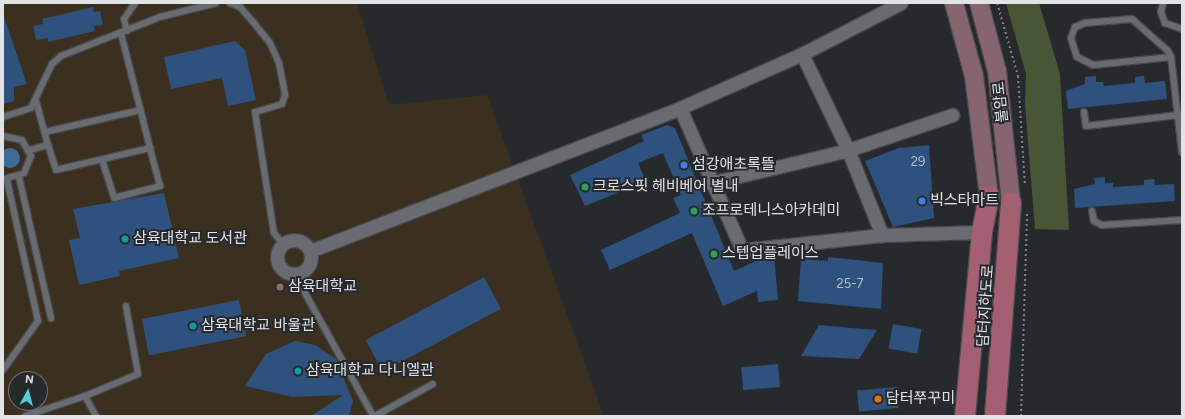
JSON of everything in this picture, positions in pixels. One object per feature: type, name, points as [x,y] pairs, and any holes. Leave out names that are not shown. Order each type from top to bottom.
[{"type":"main road","points":[[965,416],[982,232],[989,196]]},
{"type":"main road","name":"담터지하도로","points":[[978,416],[990,245],[989,196]]},
{"type":"main road","points":[[1008,416],[1014,308],[1011,203]]},
{"type":"main road","name":"담터지하도로","points":[[995,416],[1011,203]]},
{"type":"street","points":[[310,251],[680,108],[802,54],[901,3]]},
{"type":"street","name":"불암로","points":[[954,3],[974,76],[989,196]]},
{"type":"street","name":"불암로","points":[[979,3],[997,71],[1011,203]]},
{"type":"street","points":[[802,54],[848,150],[882,235]]},
{"type":"street","points":[[680,108],[710,183],[742,250],[882,235],[982,232]]},
{"type":"street","points":[[710,183],[848,150],[952,115]]},
{"type":"street","points":[[298,240],[310,251],[308,267],[295,275],[284,272],[277,264],[277,253],[283,244],[298,240]]},
{"type":"lane","points":[[102,160],[114,198],[160,186],[140,110],[124,32],[126,14],[135,3]]},
{"type":"lane","points":[[3,118],[31,108],[36,101],[52,64],[61,56],[183,9],[216,3]]},
{"type":"lane","points":[[230,3],[240,7],[254,22],[270,43],[279,63],[285,96],[282,104],[255,112],[274,233],[283,244]]},
{"type":"lane","points":[[1163,3],[1161,12],[1165,23],[1182,29]]},
{"type":"lane","points":[[1171,58],[1093,65],[1077,57],[1071,38],[1075,27],[1085,23],[1132,19],[1168,51],[1171,58],[1182,152]]},
{"type":"lane","points":[[36,101],[56,170],[150,148]]},
{"type":"lane","points":[[45,132],[140,110]]},
{"type":"lane","points":[[1084,112],[1086,126],[1178,116]]},
{"type":"lane","points":[[3,135],[17,137],[30,150]]},
{"type":"lane","points":[[30,150],[48,145]]},
{"type":"lane","points":[[3,370],[38,321],[5,179],[19,177],[28,168],[30,150]]},
{"type":"lane","points":[[19,177],[50,318]]},
{"type":"lane","points":[[1092,211],[1094,221],[1102,225],[1182,220]]},
{"type":"lane","points":[[295,275],[374,416],[433,384]]},
{"type":"lane","points":[[25,416],[84,396],[138,374],[126,306]]},
{"type":"lane","points":[[84,396],[96,416]]},
{"type":"shaded area","name":"삼육대학교","points":[[3,3],[357,3],[389,105],[487,95],[604,416],[3,416]]},
{"type":"green space","points":[[1006,3],[1039,3],[1060,74],[1069,230],[1035,229],[1025,104],[1026,74]]},
{"type":"water","points":[[10,148],[17,151],[20,158],[17,165],[10,168],[3,165],[0,158],[3,151]]},
{"type":"building","points":[[93,7],[94,12],[100,11],[103,25],[94,26],[95,31],[48,42],[48,38],[36,40],[33,26],[43,24],[42,19]]},
{"type":"building","points":[[4,17],[27,84],[14,87],[14,101],[3,104]]},
{"type":"building","points":[[235,41],[245,50],[256,100],[228,106],[222,78],[171,89],[164,57]]},
{"type":"building","points":[[1096,76],[1096,82],[1103,82],[1104,86],[1135,83],[1135,77],[1144,76],[1145,83],[1165,81],[1167,99],[1068,109],[1066,91],[1085,84],[1085,77]]},
{"type":"building","points":[[667,125],[675,128],[734,271],[754,262],[754,257],[774,255],[778,300],[758,302],[757,291],[723,306],[692,233],[610,270],[601,250],[680,213],[673,198],[681,195],[663,153],[638,163],[646,181],[585,206],[570,175],[644,141],[641,135]]},
{"type":"building","points":[[929,145],[934,218],[893,227],[865,161],[899,148]]},
{"type":"building","points":[[1105,177],[1105,183],[1113,183],[1113,187],[1144,185],[1144,180],[1154,179],[1155,185],[1174,184],[1175,201],[1075,208],[1074,189],[1095,184],[1094,178]]},
{"type":"building","name":"삼육대학교 도서관","points":[[164,193],[179,258],[119,271],[120,276],[79,285],[69,240],[80,238],[73,209]]},
{"type":"building","points":[[828,257],[883,263],[881,309],[798,301],[801,259],[828,261]]},
{"type":"building","points":[[484,277],[501,309],[383,372],[366,340]]},
{"type":"building","name":"삼육대학교 바울관","points":[[239,300],[246,336],[149,355],[142,319]]},
{"type":"building","points":[[893,324],[922,329],[917,354],[889,349]]},
{"type":"building","points":[[819,325],[877,330],[859,359],[801,356]]},
{"type":"building","name":"삼육대학교 다니엘관","points":[[295,341],[315,345],[336,359],[353,401],[349,416],[311,416],[343,395],[292,397],[245,386],[266,354]]},
{"type":"building","points":[[778,364],[780,387],[743,390],[741,367]]},
{"type":"building","name":"담터쭈꾸미","points":[[897,387],[899,408],[859,411],[857,390]]},
{"type":"place","name":"섬강애초록뜰","points":[[684,165]]},
{"type":"place","name":"크로스핏 헤비베어 별내","points":[[585,187]]},
{"type":"place","name":"빅스타마트","points":[[922,201]]},
{"type":"place","name":"조프로테니스아카데미","points":[[694,211]]},
{"type":"place","name":"삼육대학교 도서관","points":[[125,239]]},
{"type":"place","name":"스텝업플레이스","points":[[714,254]]},
{"type":"place","name":"삼육대학교","points":[[280,287]]},
{"type":"place","name":"삼육대학교 바울관","points":[[193,326]]},
{"type":"place","name":"삼육대학교 다니엘관","points":[[298,371]]},
{"type":"place","name":"담터쭈꾸미","points":[[878,399]]}]
